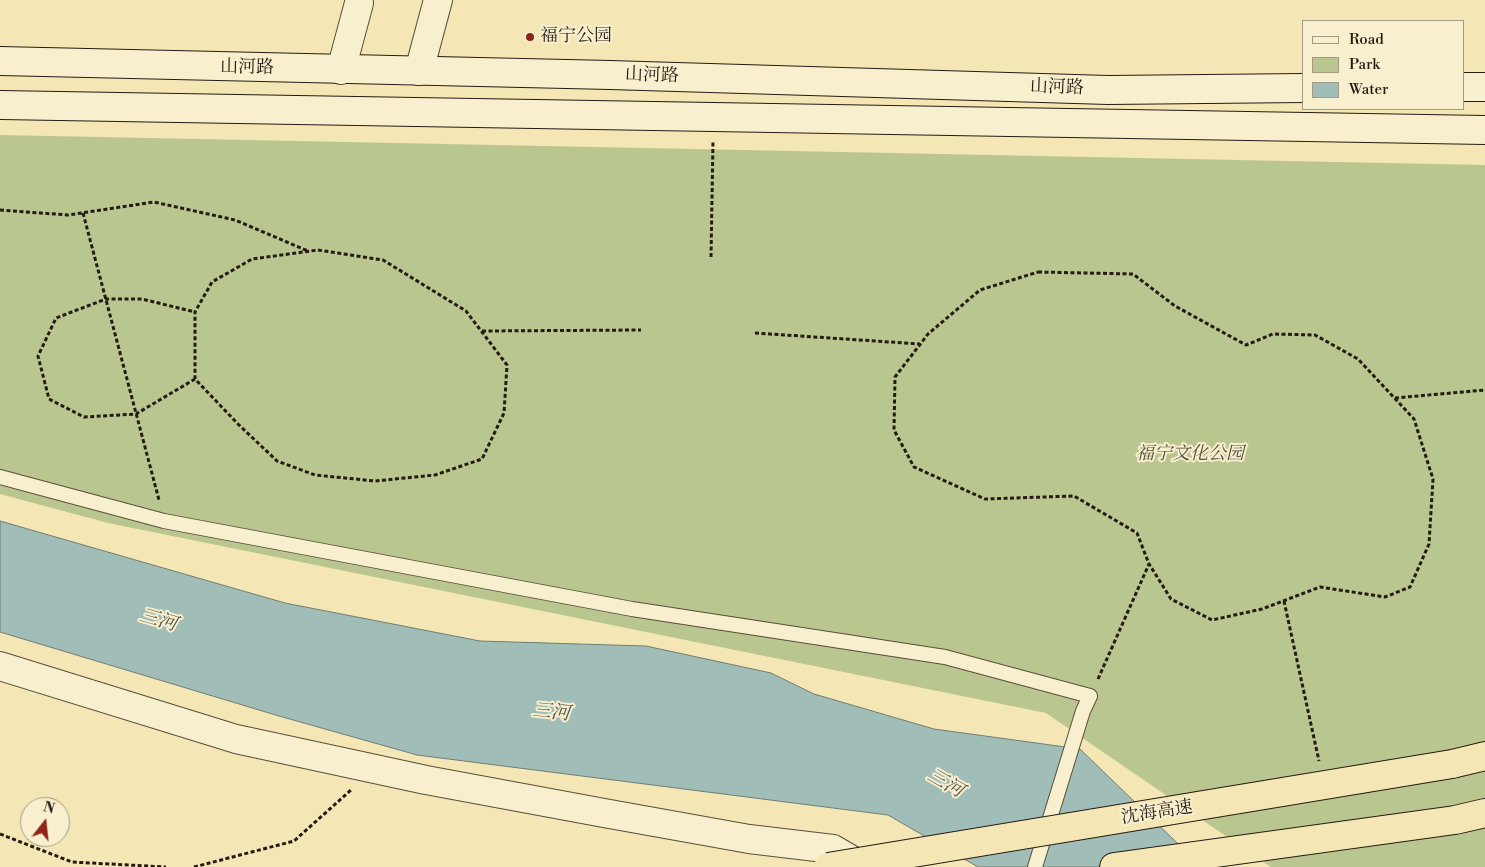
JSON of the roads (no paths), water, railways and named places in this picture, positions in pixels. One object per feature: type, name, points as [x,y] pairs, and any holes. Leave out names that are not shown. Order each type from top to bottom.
[{"type":"highway","name":"沈海高速","points":[[828,867],[1452,764],[1485,756]]},
{"type":"highway","points":[[1114,867],[1455,820],[1485,813]]},
{"type":"main road","points":[[419,71],[438,0]]},
{"type":"main road","points":[[342,70],[360,2]]},
{"type":"main road","points":[[0,44],[36,62]]},
{"type":"main road","name":"山河路","points":[[0,61],[610,75],[1108,90],[1302,88]]},
{"type":"main road","points":[[1465,87],[1485,87]]},
{"type":"main road","points":[[0,105],[1485,130]]},
{"type":"main road","points":[[0,666],[236,739],[426,780],[749,839],[833,849],[864,867]]},
{"type":"lane","points":[[0,477],[164,521],[632,609],[945,657],[1090,696],[1083,711],[1034,867]]},
{"type":"water","name":"三河","points":[[0,521],[285,603],[480,641],[646,646],[771,673],[814,694],[934,729],[1080,749],[1202,867],[978,867],[888,815],[417,755],[279,716],[0,632]]},
{"type":"place","name":"福宁公园","points":[[530,37]]},
{"type":"park label","name":"福宁文化公园","points":[[1190,455]]}]
